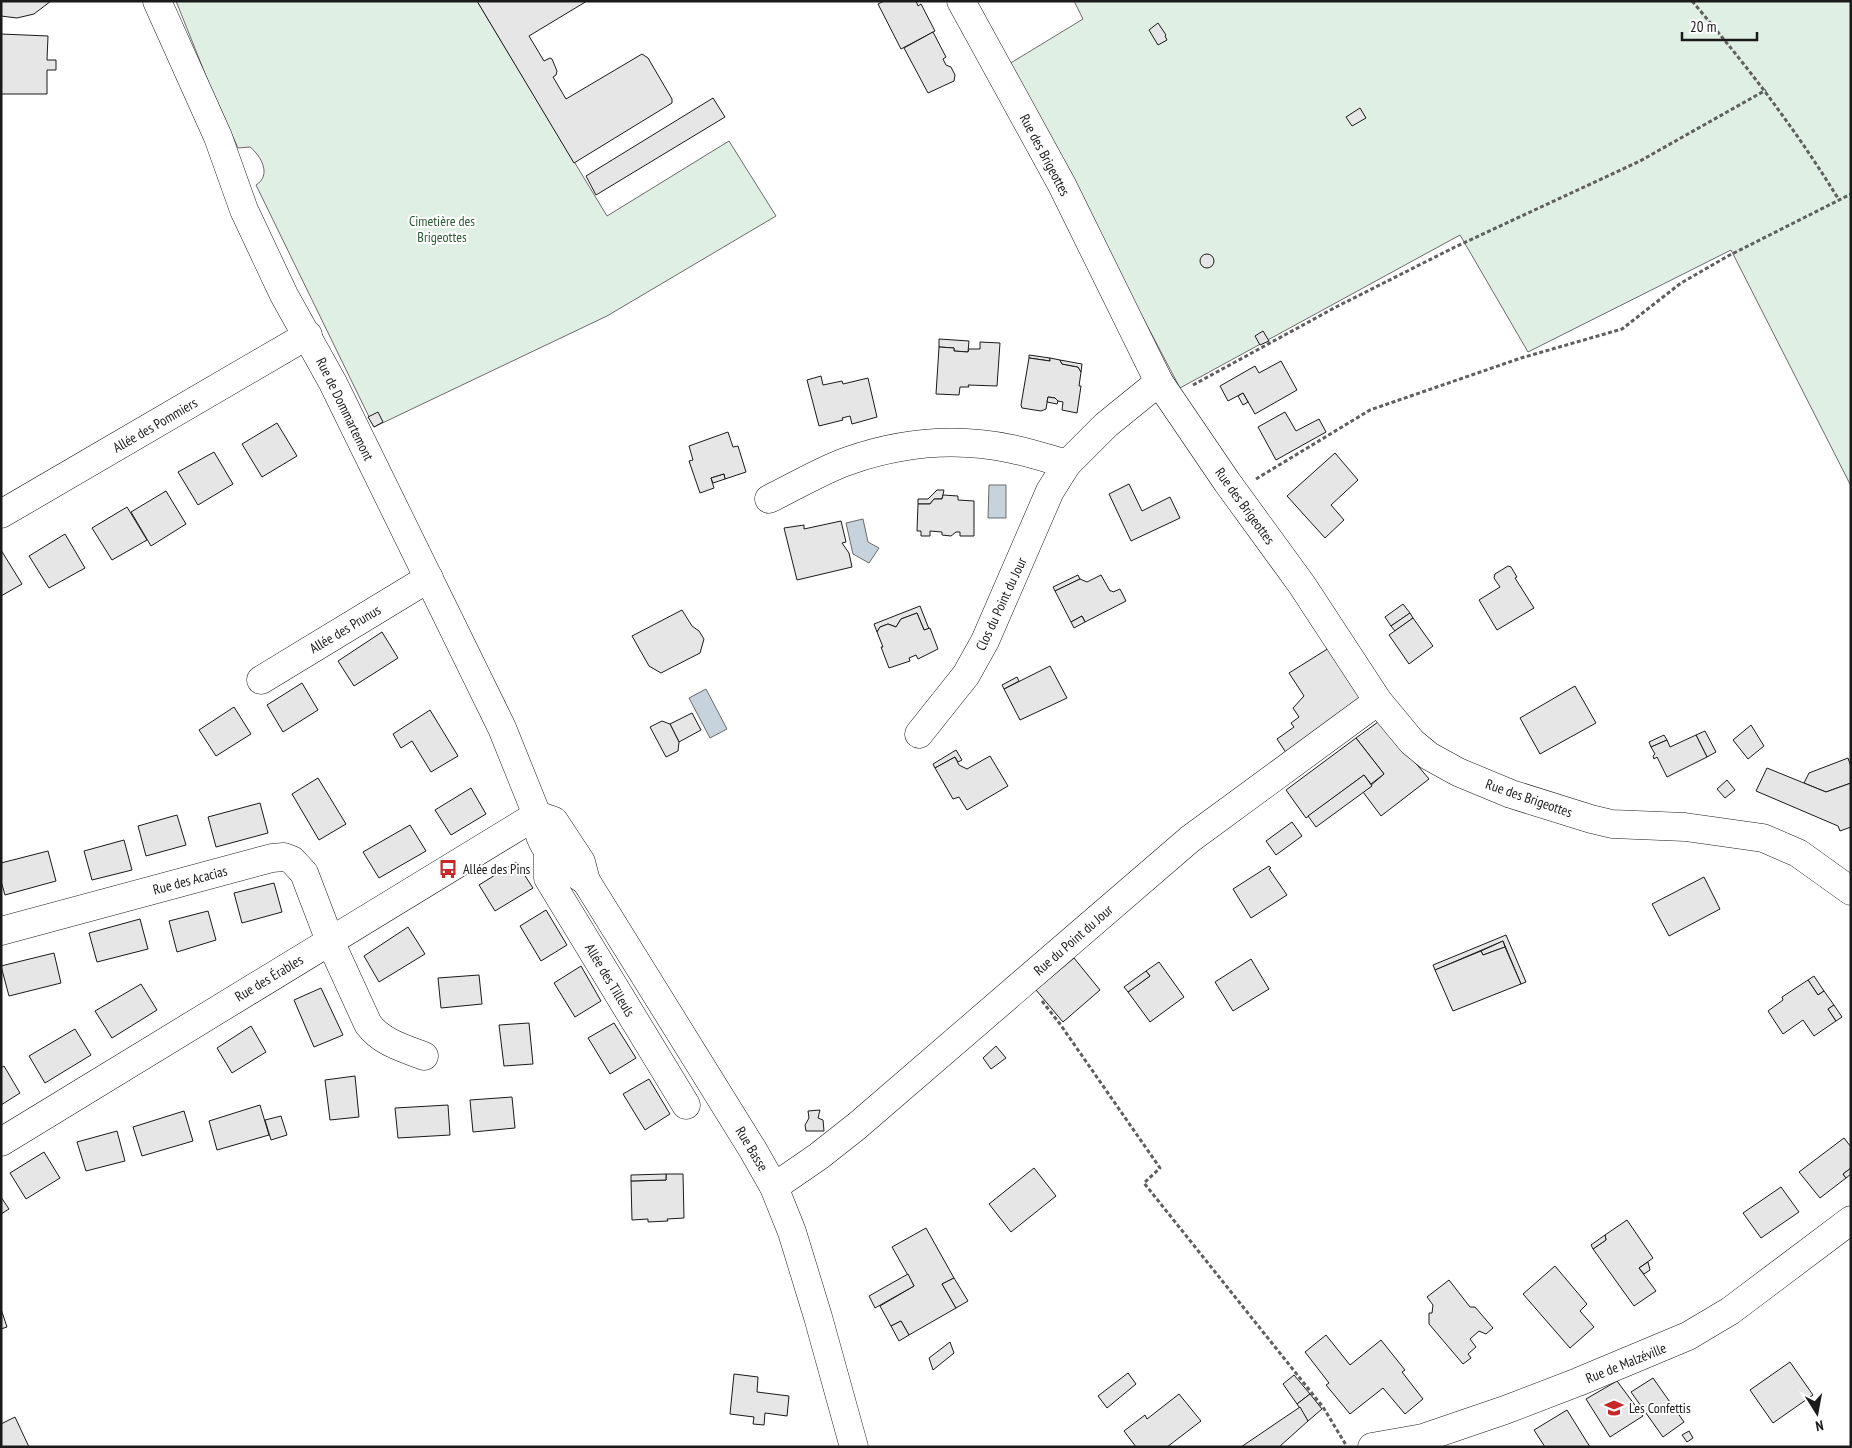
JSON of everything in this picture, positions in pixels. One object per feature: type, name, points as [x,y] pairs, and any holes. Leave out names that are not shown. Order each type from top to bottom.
[{"type":"street","name":"Rue de Dommartemont","points":[[157,1],[218,137],[244,210],[284,295],[308,335],[333,383],[502,728],[536,815]]},
{"type":"street","name":"Rue des Brigeottes","points":[[961,1],[1062,186],[1163,390],[1302,585],[1378,700],[1412,742],[1429,756],[1458,772],[1511,794],[1539,804],[1612,824],[1685,827],[1763,838],[1798,853],[1851,891]]},
{"type":"street","name":"Allée des Pommiers","points":[[1,514],[308,335]]},
{"type":"street","name":"Clos du Point du Jour","points":[[919,734],[966,674],[985,641],[1050,491],[1067,464],[1106,425],[1163,390]]},
{"type":"street","points":[[769,498],[846,461],[890,449],[928,442],[974,444],[1012,449],[1067,464]]},
{"type":"street","name":"Allée des Prunus","points":[[261,680],[429,578]]},
{"type":"street","name":"Rue du Point du Jour","points":[[774,1186],[819,1156],[857,1126],[1190,839],[1378,700]]},
{"type":"street","name":"Rue Basse","points":[[586,881],[559,864],[548,850],[536,829],[536,815],[554,820],[581,862],[586,881],[774,1186],[792,1232],[816,1308],[854,1447]]},
{"type":"street","name":"Rue des Érables","points":[[1,1142],[536,815]]},
{"type":"street","name":"Allée des Tilleuls","points":[[548,850],[548,878],[686,1105]]},
{"type":"street","name":"Rue des Acacias","points":[[1,931],[272,858],[284,858],[292,860],[304,873],[330,940]]},
{"type":"street","points":[[330,940],[368,1024],[375,1034],[388,1042],[424,1056]]},
{"type":"street","name":"Rue de Malzéville","points":[[1372,1447],[1423,1438],[1505,1410],[1688,1336],[1730,1311],[1851,1220]]},
{"type":"path","points":[[1692,1],[1766,90],[1810,152],[1839,200]]},
{"type":"path","points":[[1163,390],[1336,308],[1455,247],[1640,161],[1766,90]]},
{"type":"path","points":[[1234,492],[1370,410],[1521,358],[1622,328],[1688,278],[1851,194]]},
{"type":"path","points":[[1026,981],[1060,1024],[1160,1168],[1144,1183],[1323,1408],[1347,1447]]},
{"type":"green space","name":"Cimetière des Brigeottes","points":[[176,1],[477,1],[607,216],[729,141],[776,216],[607,316],[374,427],[256,185],[261,181],[264,171],[261,160],[250,147],[238,148],[208,81]]},
{"type":"green space","points":[[1074,1],[1851,1],[1851,486],[1731,250],[1528,352],[1460,235],[1180,388],[1009,64],[1083,19]]},
{"type":"shaded area","points":[[989,485],[1006,485],[1006,518],[988,518]]},
{"type":"shaded area","points":[[863,519],[868,542],[879,548],[869,563],[853,554],[846,523]]},
{"type":"shaded area","points":[[706,689],[727,729],[710,738],[689,698]]},
{"type":"building","points":[[1,1],[51,1],[34,14],[17,18],[1,16]]},
{"type":"building","points":[[477,1],[587,1],[529,36],[544,61],[552,59],[557,71],[553,77],[566,99],[642,54],[648,58],[672,99],[672,103],[574,163]]},
{"type":"building","points":[[884,1],[916,1],[918,6],[921,4],[935,31],[901,49],[878,4]]},
{"type":"building","points":[[1158,23],[1167,40],[1158,45],[1149,30]]},
{"type":"building","points":[[933,32],[946,57],[943,59],[946,65],[951,67],[955,75],[954,81],[928,93],[904,48]]},
{"type":"building","points":[[1,34],[48,36],[47,60],[56,60],[56,70],[47,70],[47,94],[1,94]]},
{"type":"building","points":[[713,98],[725,117],[596,195],[586,176]]},
{"type":"building","points":[[1360,108],[1366,118],[1352,126],[1346,117]]},
{"type":"building","points":[[1207,254],[1212,256],[1214,261],[1212,266],[1207,268],[1202,266],[1200,261],[1202,256]]},
{"type":"building","points":[[1263,331],[1269,341],[1260,345],[1255,336]]},
{"type":"building","points":[[939,339],[969,341],[968,352],[954,351],[954,348],[939,347]]},
{"type":"building","points":[[980,342],[1000,343],[997,386],[968,385],[969,387],[960,387],[959,395],[936,394],[939,347],[954,348],[954,351],[968,352],[969,349],[980,349]]},
{"type":"building","points":[[1029,355],[1050,358],[1050,361],[1029,358]]},
{"type":"building","points":[[1029,358],[1050,361],[1050,358],[1060,360],[1062,364],[1078,367],[1081,372],[1079,386],[1081,386],[1077,413],[1062,410],[1063,402],[1048,397],[1046,409],[1041,411],[1022,408]]},
{"type":"building","points":[[1060,360],[1082,364],[1081,372],[1078,367],[1062,364]]},
{"type":"building","points":[[1281,361],[1297,390],[1255,414],[1243,393],[1228,401],[1220,386],[1255,366],[1259,373]]},
{"type":"building","points":[[821,376],[823,385],[842,381],[843,384],[868,378],[877,417],[852,424],[850,416],[842,418],[843,420],[819,426],[807,380]]},
{"type":"building","points":[[1243,393],[1248,402],[1243,405],[1238,396]]},
{"type":"building","points":[[1048,397],[1055,398],[1058,401],[1057,404],[1047,402]]},
{"type":"building","points":[[378,412],[383,422],[374,427],[368,417]]},
{"type":"building","points":[[1285,412],[1296,431],[1319,419],[1326,432],[1276,460],[1258,427]]},
{"type":"building","points":[[277,423],[297,456],[262,477],[242,444]]},
{"type":"building","points":[[728,432],[733,447],[738,446],[746,472],[725,479],[724,474],[711,478],[714,488],[700,493],[689,461],[693,460],[689,446]]},
{"type":"building","points":[[214,452],[233,484],[198,505],[178,472]]},
{"type":"building","points":[[1335,453],[1358,480],[1331,505],[1344,520],[1325,538],[1287,496]]},
{"type":"building","points":[[724,474],[725,479],[713,483],[711,478]]},
{"type":"building","points":[[1129,484],[1142,511],[1170,497],[1180,518],[1131,541],[1109,494]]},
{"type":"building","points":[[937,490],[944,490],[942,499],[934,499],[930,504],[918,504],[918,499],[928,499]]},
{"type":"building","points":[[166,491],[186,524],[151,546],[131,512]]},
{"type":"building","points":[[943,495],[958,496],[958,500],[974,501],[974,536],[960,536],[960,532],[956,532],[951,536],[942,535],[942,532],[930,531],[930,536],[921,536],[921,531],[917,531],[918,504],[930,504],[934,499],[942,499]]},
{"type":"building","points":[[127,507],[147,540],[112,560],[92,528]]},
{"type":"building","points":[[841,521],[846,542],[842,543],[849,553],[852,567],[797,580],[784,528],[804,525],[804,529]]},
{"type":"building","points":[[65,534],[85,568],[49,588],[29,556]]},
{"type":"building","points":[[1,550],[22,584],[1,596]]},
{"type":"building","points":[[1508,566],[1511,567],[1517,577],[1515,578],[1534,608],[1497,630],[1479,600],[1500,587],[1494,578],[1495,574]]},
{"type":"building","points":[[1078,575],[1080,579],[1055,591],[1053,587]]},
{"type":"building","points":[[1101,575],[1110,591],[1113,592],[1120,589],[1126,601],[1085,622],[1082,616],[1071,622],[1055,591],[1080,579],[1087,582]]},
{"type":"building","points":[[1403,604],[1410,613],[1391,626],[1385,617]]},
{"type":"building","points":[[920,606],[929,629],[924,630],[917,613],[901,619],[896,627],[888,624],[880,627],[877,632],[874,624]]},
{"type":"building","points":[[682,610],[692,626],[699,631],[704,639],[700,653],[661,673],[649,666],[632,636]]},
{"type":"building","points":[[917,613],[924,630],[930,628],[938,649],[918,659],[916,655],[909,658],[910,661],[889,668],[877,632],[880,627],[888,624],[896,627],[901,619]]},
{"type":"building","points":[[1410,613],[1413,618],[1395,631],[1391,626]]},
{"type":"building","points":[[1082,616],[1085,622],[1074,628],[1071,622]]},
{"type":"building","points":[[1413,618],[1433,646],[1409,664],[1389,635]]},
{"type":"building","points":[[382,632],[398,658],[354,686],[338,661]]},
{"type":"building","points":[[1329,648],[1363,700],[1287,754],[1277,739],[1294,727],[1291,723],[1299,717],[1293,708],[1304,696],[1289,673]]},
{"type":"building","points":[[1050,666],[1067,698],[1020,720],[1004,689]]},
{"type":"building","points":[[1017,677],[1019,681],[1004,689],[1002,685]]},
{"type":"building","points":[[302,683],[318,710],[283,732],[267,705]]},
{"type":"building","points":[[1575,686],[1596,723],[1540,754],[1520,718]]},
{"type":"building","points":[[234,707],[251,734],[216,756],[199,730]]},
{"type":"building","points":[[430,710],[458,756],[431,772],[412,741],[401,748],[393,734]]},
{"type":"building","points":[[692,713],[701,730],[679,742],[670,724]]},
{"type":"building","points":[[662,721],[670,724],[679,742],[678,751],[666,757],[650,727]]},
{"type":"building","points":[[1378,722],[1382,723],[1429,779],[1381,816],[1363,792],[1384,774],[1356,738]]},
{"type":"building","points":[[1751,725],[1764,746],[1748,759],[1733,740]]},
{"type":"building","points":[[1705,731],[1716,752],[1707,757],[1696,735]]},
{"type":"building","points":[[1664,735],[1667,740],[1651,747],[1649,742]]},
{"type":"building","points":[[1696,735],[1707,757],[1667,777],[1657,757],[1654,759],[1653,756],[1655,754],[1651,747],[1667,740],[1670,747]]},
{"type":"building","points":[[1356,738],[1384,774],[1371,784],[1364,775],[1306,818],[1286,790]]},
{"type":"building","points":[[956,750],[962,760],[958,762],[955,757],[935,768],[933,764]]},
{"type":"building","points":[[990,756],[1008,786],[967,810],[959,797],[953,799],[935,768],[955,757],[959,765],[967,769]]},
{"type":"building","points":[[1848,758],[1851,767],[1851,783],[1826,792],[1804,783],[1809,773]]},
{"type":"building","points":[[1767,768],[1826,792],[1851,783],[1851,827],[1840,831],[1838,826],[1756,791]]},
{"type":"building","points":[[1364,775],[1372,786],[1316,827],[1308,816]]},
{"type":"building","points":[[318,778],[346,824],[319,840],[292,794]]},
{"type":"building","points":[[1727,780],[1735,790],[1725,798],[1717,789]]},
{"type":"building","points":[[471,788],[486,814],[451,835],[435,810]]},
{"type":"building","points":[[260,803],[268,833],[216,847],[208,817]]},
{"type":"building","points":[[177,815],[186,845],[146,856],[138,826]]},
{"type":"building","points":[[1292,822],[1302,836],[1276,855],[1266,841]]},
{"type":"building","points":[[410,825],[426,851],[379,878],[363,852]]},
{"type":"building","points":[[124,840],[132,870],[92,880],[84,851]]},
{"type":"building","points":[[48,851],[56,881],[5,895],[1,881],[1,863]]},
{"type":"building","points":[[516,862],[533,888],[495,911],[479,885]]},
{"type":"building","points":[[1269,866],[1271,868],[1269,869],[1287,895],[1251,918],[1233,889]]},
{"type":"building","points":[[1704,877],[1720,909],[1669,936],[1652,904]]},
{"type":"building","points":[[274,883],[282,912],[242,923],[234,893]]},
{"type":"building","points":[[546,910],[567,945],[541,961],[520,926]]},
{"type":"building","points":[[208,911],[216,940],[177,952],[169,921]]},
{"type":"building","points":[[140,919],[148,949],[97,962],[89,933]]},
{"type":"building","points":[[408,927],[425,954],[379,982],[364,956]]},
{"type":"building","points":[[1506,935],[1526,982],[1521,984],[1503,941],[1435,970],[1433,965]]},
{"type":"building","points":[[1503,941],[1505,947],[1483,955],[1481,951]]},
{"type":"building","points":[[1505,947],[1521,984],[1453,1011],[1435,970],[1481,951],[1483,955]]},
{"type":"building","points":[[54,953],[61,983],[9,996],[1,966]]},
{"type":"building","points":[[1074,958],[1100,990],[1063,1022],[1036,990]]},
{"type":"building","points":[[1251,959],[1269,989],[1233,1011],[1215,982]]},
{"type":"building","points":[[1159,962],[1184,997],[1150,1022],[1128,992],[1150,976],[1146,971]]},
{"type":"building","points":[[581,966],[601,1001],[575,1017],[554,983]]},
{"type":"building","points":[[1146,971],[1150,976],[1128,992],[1124,987]]},
{"type":"building","points":[[479,975],[482,1004],[441,1008],[438,978]]},
{"type":"building","points":[[1814,976],[1824,991],[1818,995],[1808,980]]},
{"type":"building","points":[[1808,980],[1818,995],[1824,991],[1834,1005],[1828,1009],[1836,1021],[1814,1036],[1803,1020],[1783,1034],[1768,1011],[1783,1000],[1782,997]]},
{"type":"building","points":[[141,984],[157,1010],[112,1038],[95,1011]]},
{"type":"building","points":[[321,988],[343,1035],[314,1047],[294,1000]]},
{"type":"building","points":[[1834,1005],[1842,1017],[1836,1021],[1828,1009]]},
{"type":"building","points":[[529,1023],[533,1064],[504,1066],[499,1025]]},
{"type":"building","points":[[614,1023],[636,1058],[610,1074],[588,1038]]},
{"type":"building","points":[[251,1026],[266,1052],[232,1073],[217,1048]]},
{"type":"building","points":[[75,1029],[91,1055],[45,1083],[29,1056]]},
{"type":"building","points":[[996,1046],[1006,1058],[991,1069],[983,1058]]},
{"type":"building","points":[[4,1066],[20,1093],[1,1105],[1,1068]]},
{"type":"building","points":[[355,1076],[359,1117],[330,1120],[325,1080]]},
{"type":"building","points":[[649,1079],[670,1114],[645,1130],[623,1094]]},
{"type":"building","points":[[512,1097],[515,1128],[473,1132],[470,1100]]},
{"type":"building","points":[[260,1105],[269,1135],[217,1150],[209,1121]]},
{"type":"building","points":[[448,1105],[450,1135],[398,1138],[395,1108]]},
{"type":"building","points":[[820,1110],[818,1118],[823,1120],[824,1131],[806,1131],[805,1125],[809,1118],[808,1111]]},
{"type":"building","points":[[184,1111],[193,1141],[142,1156],[133,1127]]},
{"type":"building","points":[[281,1116],[287,1135],[271,1140],[265,1120]]},
{"type":"building","points":[[117,1131],[125,1161],[86,1171],[77,1142]]},
{"type":"building","points":[[1844,1138],[1851,1147],[1851,1168],[1843,1174],[1846,1178],[1820,1198],[1799,1172]]},
{"type":"building","points":[[44,1152],[60,1178],[26,1199],[10,1173]]},
{"type":"building","points":[[1034,1168],[1056,1196],[1011,1232],[989,1204]]},
{"type":"building","points":[[1851,1168],[1851,1174],[1846,1178],[1843,1174]]},
{"type":"building","points":[[666,1174],[683,1174],[684,1218],[648,1222],[648,1219],[632,1220],[631,1181],[666,1180]]},
{"type":"building","points":[[666,1174],[666,1180],[631,1181],[631,1175]]},
{"type":"building","points":[[1781,1187],[1799,1212],[1761,1238],[1743,1213]]},
{"type":"building","points":[[1,1197],[9,1209],[1,1214]]},
{"type":"building","points":[[1627,1220],[1653,1258],[1639,1268],[1656,1291],[1634,1306],[1593,1249],[1606,1240],[1605,1235]]},
{"type":"building","points":[[926,1228],[954,1278],[942,1284],[956,1308],[909,1335],[901,1321],[891,1326],[880,1306],[914,1286],[892,1247]]},
{"type":"building","points":[[1605,1235],[1606,1240],[1593,1249],[1591,1245]]},
{"type":"building","points":[[1648,1262],[1650,1270],[1644,1274],[1639,1268]]},
{"type":"building","points":[[1555,1266],[1587,1304],[1580,1311],[1594,1327],[1570,1348],[1523,1294]]},
{"type":"building","points":[[908,1274],[914,1286],[875,1308],[869,1296]]},
{"type":"building","points":[[954,1278],[968,1301],[956,1308],[942,1284]]},
{"type":"building","points":[[1449,1280],[1470,1307],[1475,1307],[1493,1328],[1486,1334],[1479,1331],[1470,1339],[1476,1347],[1468,1354],[1471,1358],[1463,1364],[1429,1324],[1429,1313],[1432,1313],[1433,1305],[1427,1297]]},
{"type":"building","points":[[1,1309],[7,1327],[1,1329]]},
{"type":"building","points":[[901,1321],[909,1335],[899,1341],[891,1326]]},
{"type":"building","points":[[1326,1335],[1350,1365],[1381,1340],[1405,1370],[1402,1372],[1423,1399],[1405,1414],[1383,1388],[1350,1414],[1326,1385],[1329,1383],[1305,1352]]},
{"type":"building","points":[[950,1342],[954,1353],[933,1370],[929,1358]]},
{"type":"building","points":[[1790,1362],[1813,1395],[1773,1423],[1750,1390]]},
{"type":"building","points":[[1128,1373],[1136,1384],[1107,1408],[1098,1396]]},
{"type":"building","points":[[734,1374],[758,1377],[757,1392],[789,1396],[787,1416],[765,1413],[764,1425],[753,1424],[754,1417],[730,1414]]},
{"type":"building","points":[[1294,1375],[1310,1394],[1297,1404],[1283,1384]]},
{"type":"building","points":[[1653,1378],[1684,1422],[1663,1437],[1631,1392]]},
{"type":"building","points":[[1617,1381],[1643,1416],[1610,1437],[1586,1399]]},
{"type":"building","points":[[1179,1394],[1201,1421],[1167,1447],[1136,1447],[1124,1431],[1145,1415],[1147,1419]]},
{"type":"building","points":[[1310,1394],[1322,1409],[1308,1421],[1297,1404]]},
{"type":"building","points":[[1300,1407],[1308,1421],[1279,1447],[1241,1447]]},
{"type":"building","points":[[1567,1410],[1590,1447],[1545,1447],[1534,1430]]},
{"type":"building","points":[[15,1417],[29,1447],[1,1447],[1,1424]]},
{"type":"building","points":[[1689,1431],[1693,1438],[1687,1442],[1682,1435]]},
{"type":"place","name":"Allée des Pins","points":[[448,869]]},
{"type":"place","name":"Les Confettis","points":[[1614,1408]]}]
